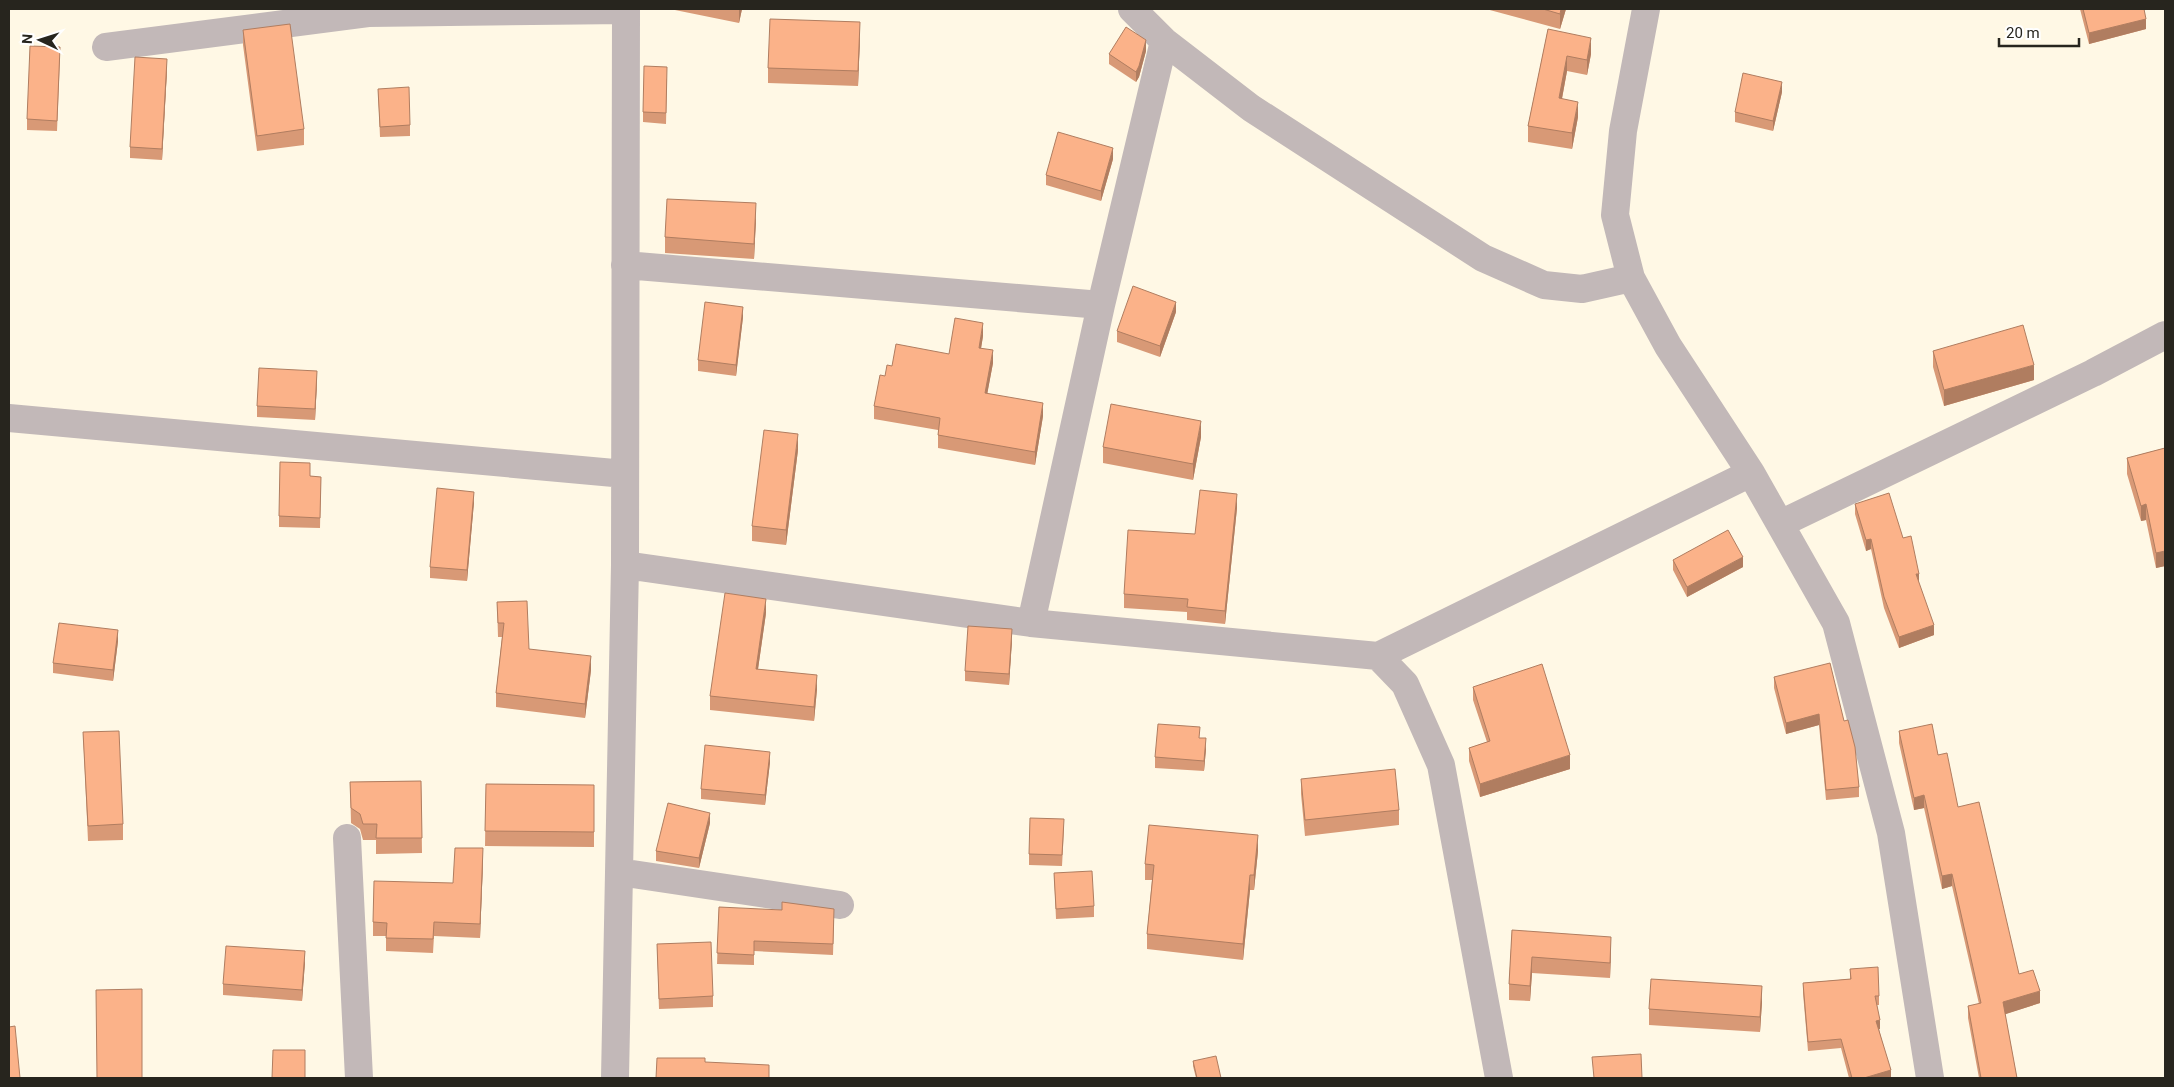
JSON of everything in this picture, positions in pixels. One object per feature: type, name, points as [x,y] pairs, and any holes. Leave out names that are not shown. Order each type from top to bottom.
[{"type":"street","points":[[106,47],[368,13],[626,9],[625,474],[615,1078]]},
{"type":"street","points":[[1132,9],[1164,41],[1251,108],[1483,258],[1544,285],[1582,290],[1631,278]]},
{"type":"street","points":[[1646,9],[1623,131],[1615,215],[1631,278],[1668,346],[1751,473],[1836,623],[1892,833],[1930,1078]]},
{"type":"street","points":[[1031,623],[1101,304],[1164,41]]},
{"type":"street","points":[[625,265],[1101,304]]},
{"type":"street","points":[[1780,524],[2093,373],[2165,335]]},
{"type":"street","points":[[9,418],[625,474]]},
{"type":"street","points":[[624,565],[1031,623],[1378,656],[1751,473]]},
{"type":"street","points":[[1378,656],[1406,684],[1441,765],[1499,1078]]},
{"type":"street","points":[[347,838],[359,1078]]},
{"type":"street","points":[[618,872],[840,905]]},
{"type":"building","points":[[1543,9],[1561,9],[1560,14]]},
{"type":"building","points":[[2083,9],[2144,9],[2146,19],[2089,33]]},
{"type":"building","points":[[770,19],[860,22],[858,71],[768,68]]},
{"type":"building","points":[[290,24],[304,129],[257,136],[243,30]]},
{"type":"building","points":[[1126,27],[1146,40],[1136,72],[1109,54]]},
{"type":"building","points":[[1548,29],[1591,38],[1587,60],[1567,56],[1559,98],[1578,102],[1572,133],[1528,126]]},
{"type":"building","points":[[30,46],[60,47],[57,121],[27,119]]},
{"type":"building","points":[[135,57],[167,59],[162,149],[130,147]]},
{"type":"building","points":[[644,66],[667,67],[666,113],[643,112]]},
{"type":"building","points":[[1743,73],[1782,82],[1773,121],[1735,112]]},
{"type":"building","points":[[409,87],[410,125],[380,127],[378,89]]},
{"type":"building","points":[[1058,132],[1113,148],[1101,191],[1046,175]]},
{"type":"building","points":[[667,199],[756,203],[754,244],[665,237]]},
{"type":"building","points":[[1133,286],[1176,302],[1160,346],[1117,331]]},
{"type":"building","points":[[705,302],[743,307],[736,365],[698,360]]},
{"type":"building","points":[[955,318],[983,323],[979,348],[993,350],[985,393],[1043,403],[1035,452],[938,435],[940,418],[874,406],[880,375],[885,376],[887,365],[892,366],[896,344],[949,354]]},
{"type":"building","points":[[2023,325],[2034,365],[1944,390],[1933,351]]},
{"type":"building","points":[[259,368],[317,371],[315,409],[257,406]]},
{"type":"building","points":[[1111,404],[1201,421],[1193,464],[1103,447]]},
{"type":"building","points":[[764,430],[798,434],[786,530],[752,526]]},
{"type":"building","points":[[2165,448],[2165,551],[2156,553],[2146,504],[2141,506],[2127,458]]},
{"type":"building","points":[[280,462],[310,463],[310,476],[321,477],[320,518],[279,516]]},
{"type":"building","points":[[437,488],[474,492],[467,570],[430,567]]},
{"type":"building","points":[[1200,490],[1237,494],[1225,611],[1187,607],[1188,599],[1124,594],[1128,530],[1195,534]]},
{"type":"building","points":[[1889,493],[1903,538],[1911,536],[1919,574],[1916,574],[1934,625],[1899,637],[1884,597],[1871,539],[1866,540],[1855,504]]},
{"type":"building","points":[[1728,530],[1743,557],[1687,587],[1673,560]]},
{"type":"building","points":[[725,593],[766,599],[756,669],[817,675],[814,707],[710,696]]},
{"type":"building","points":[[527,601],[529,649],[591,656],[585,704],[496,693],[504,623],[498,623],[497,602]]},
{"type":"building","points":[[59,623],[118,630],[113,670],[53,663]]},
{"type":"building","points":[[968,626],[1012,629],[1009,674],[965,671]]},
{"type":"building","points":[[1830,663],[1844,721],[1848,720],[1855,747],[1859,787],[1826,790],[1819,714],[1786,723],[1774,677]]},
{"type":"building","points":[[1542,664],[1570,755],[1480,784],[1469,748],[1490,741],[1473,687]]},
{"type":"building","points":[[1158,724],[1200,727],[1199,738],[1206,738],[1204,761],[1155,757]]},
{"type":"building","points":[[1932,724],[1938,755],[1947,753],[1958,807],[1979,802],[2019,974],[2033,970],[2040,991],[2003,1002],[2017,1078],[1981,1078],[1968,1006],[1981,1003],[1952,874],[1942,876],[1924,795],[1914,798],[1899,731]]},
{"type":"building","points":[[119,731],[123,824],[88,826],[83,732]]},
{"type":"building","points":[[705,745],[770,752],[765,795],[701,789]]},
{"type":"building","points":[[1395,769],[1399,810],[1305,820],[1301,779]]},
{"type":"building","points":[[421,781],[422,838],[376,838],[377,824],[363,824],[360,814],[351,808],[350,782]]},
{"type":"building","points":[[486,784],[594,785],[594,832],[485,831]]},
{"type":"building","points":[[668,803],[710,813],[699,858],[656,851]]},
{"type":"building","points":[[1030,818],[1064,819],[1062,855],[1029,854]]},
{"type":"building","points":[[1149,825],[1258,835],[1254,875],[1250,875],[1243,944],[1147,934],[1154,865],[1145,864]]},
{"type":"building","points":[[455,848],[483,848],[480,924],[434,922],[433,939],[386,938],[387,923],[373,922],[374,881],[453,883]]},
{"type":"building","points":[[1092,871],[1094,906],[1056,909],[1054,873]]},
{"type":"building","points":[[782,902],[834,909],[833,944],[754,941],[754,955],[717,953],[719,907],[782,910]]},
{"type":"building","points":[[1512,930],[1611,937],[1610,963],[1532,957],[1530,986],[1509,984]]},
{"type":"building","points":[[711,942],[713,996],[659,999],[657,944]]},
{"type":"building","points":[[226,946],[305,951],[302,990],[223,984]]},
{"type":"building","points":[[1878,967],[1879,996],[1875,996],[1880,1020],[1876,1021],[1891,1070],[1864,1078],[1852,1078],[1841,1039],[1808,1042],[1803,983],[1851,979],[1850,969]]},
{"type":"building","points":[[1651,979],[1762,986],[1760,1017],[1649,1009]]},
{"type":"building","points":[[142,989],[142,1078],[97,1078],[96,990]]},
{"type":"building","points":[[15,1026],[20,1078],[9,1078],[9,1027]]},
{"type":"building","points":[[273,1050],[305,1050],[305,1078],[272,1078]]},
{"type":"building","points":[[1641,1054],[1642,1078],[1594,1078],[1592,1057]]},
{"type":"building","points":[[1216,1056],[1221,1078],[1197,1078],[1193,1061]]},
{"type":"building","points":[[657,1058],[705,1058],[705,1062],[769,1065],[769,1078],[656,1078]]}]
